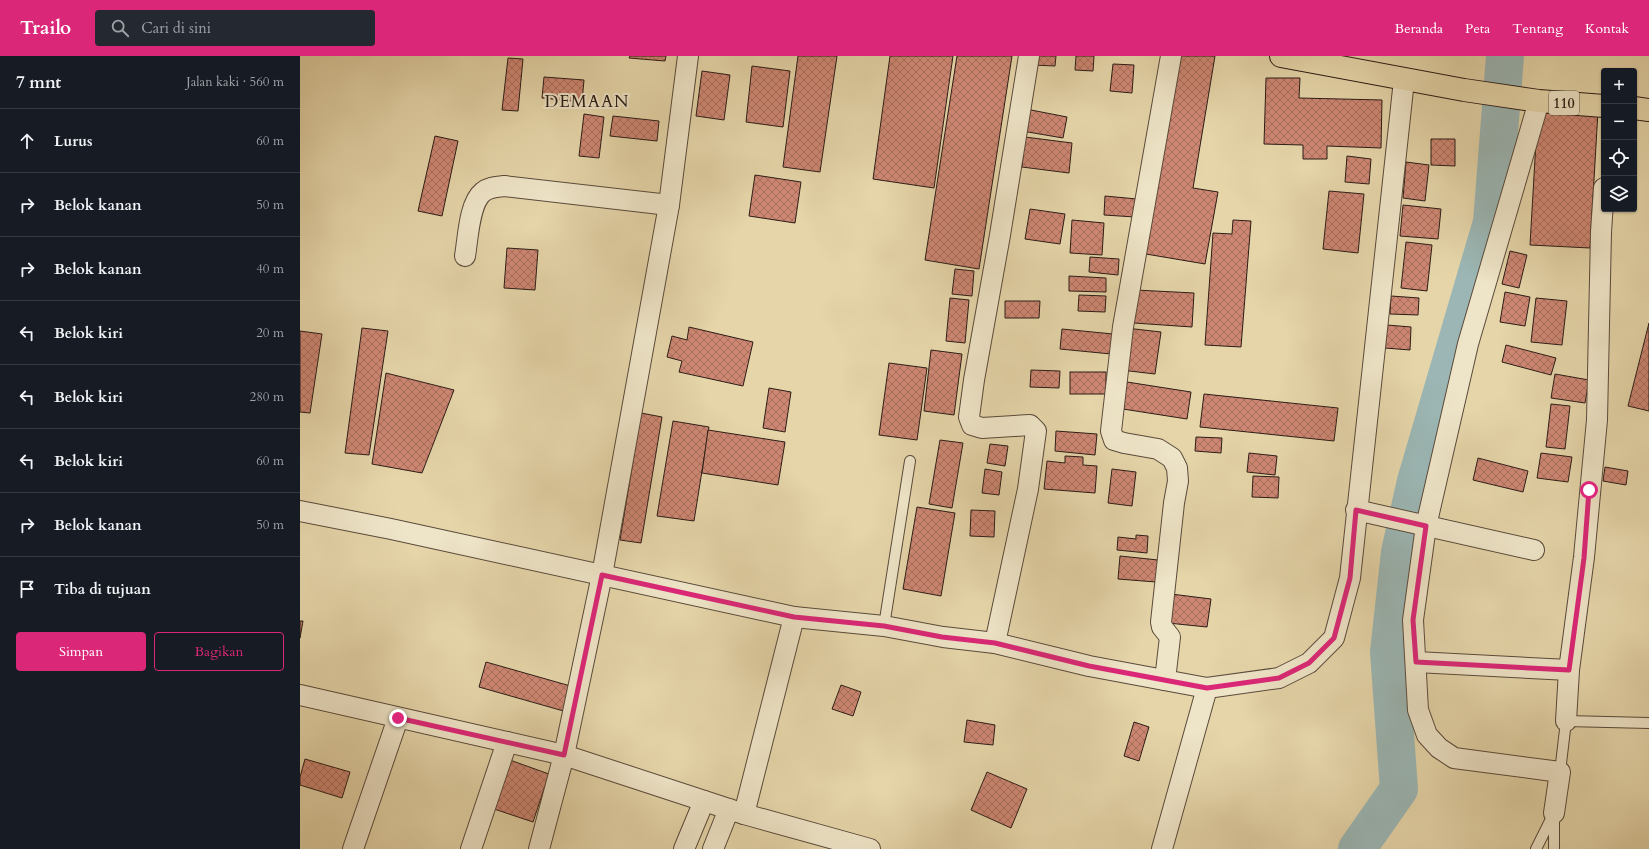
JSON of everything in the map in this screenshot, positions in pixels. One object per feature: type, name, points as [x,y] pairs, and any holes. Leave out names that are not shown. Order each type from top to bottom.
[{"type":"main road","name":"110","points":[[1280,56],[1464,90],[1532,100],[1601,106]]},
{"type":"main road","points":[[1637,108],[1649,110]]},
{"type":"street","points":[[538,849],[564,755],[602,575],[669,204],[688,56]]},
{"type":"street","points":[[995,643],[1028,489],[1036,431],[1030,425],[982,428],[972,425],[969,417],[1029,56]]},
{"type":"street","points":[[1165,680],[1170,637],[1162,627],[1161,622],[1174,503],[1178,481],[1177,468],[1172,458],[1158,449],[1124,444],[1114,440],[1111,431],[1123,327],[1171,56]]},
{"type":"street","points":[[300,511],[391,528],[794,617],[884,626],[942,637],[995,643],[1089,666],[1207,688],[1279,678],[1309,663],[1334,638],[1350,578],[1356,510],[1378,329],[1404,80]]},
{"type":"street","points":[[1532,100],[1420,525],[1413,620],[1418,710],[1426,735],[1439,748],[1454,758],[1559,777],[1554,813]]},
{"type":"street","points":[[465,256],[474,203],[483,192],[491,188],[504,186],[669,204]]},
{"type":"street","points":[[1566,721],[1569,670],[1584,558],[1597,427],[1602,212]]},
{"type":"street","points":[[1356,510],[1534,550]]},
{"type":"street","points":[[713,849],[736,812],[794,617]]},
{"type":"street","points":[[1416,662],[1569,670]]},
{"type":"street","points":[[1162,849],[1207,688]]},
{"type":"street","points":[[300,695],[564,755],[837,845],[870,849]]},
{"type":"street","points":[[353,849],[398,718]]},
{"type":"street","points":[[471,849],[507,742]]},
{"type":"street","points":[[684,849],[704,801]]},
{"type":"lane","points":[[884,626],[910,461]]},
{"type":"lane","points":[[1559,777],[1566,721],[1649,723]]},
{"type":"lane","points":[[1536,849],[1554,813]]},
{"type":"lane","points":[[1554,813],[1554,849]]},
{"type":"building","points":[[630,56],[666,56],[665,61],[629,58]]},
{"type":"building","points":[[798,56],[837,56],[820,172],[783,167]]},
{"type":"building","points":[[890,56],[953,56],[934,188],[873,179]]},
{"type":"building","points":[[957,56],[1012,56],[979,269],[925,260]]},
{"type":"building","points":[[1032,56],[1056,56],[1055,66],[1032,65]]},
{"type":"building","points":[[1076,56],[1094,56],[1093,71],[1075,70]]},
{"type":"building","points":[[1174,56],[1215,56],[1193,188],[1218,192],[1205,264],[1140,253]]},
{"type":"building","points":[[508,58],[523,59],[518,111],[502,110]]},
{"type":"building","points":[[1113,64],[1134,65],[1132,93],[1110,91]]},
{"type":"building","points":[[752,66],[790,71],[783,127],[746,122]]},
{"type":"building","points":[[702,71],[730,75],[724,120],[696,116]]},
{"type":"building","points":[[544,77],[584,80],[582,102],[542,98]]},
{"type":"building","points":[[1266,78],[1300,78],[1299,98],[1382,100],[1381,148],[1327,146],[1327,159],[1303,159],[1303,145],[1264,144]]},
{"type":"building","points":[[1538,107],[1598,111],[1590,248],[1530,245]]},
{"type":"building","points":[[1026,109],[1067,117],[1063,138],[1022,131]]},
{"type":"building","points":[[584,114],[604,117],[599,158],[579,156]]},
{"type":"building","points":[[613,116],[659,121],[657,141],[610,136]]},
{"type":"building","points":[[435,136],[458,141],[442,216],[418,211]]},
{"type":"building","points":[[1025,137],[1072,143],[1069,173],[1022,167]]},
{"type":"building","points":[[1431,139],[1455,139],[1455,166],[1431,165]]},
{"type":"building","points":[[1347,156],[1371,159],[1369,184],[1345,182]]},
{"type":"building","points":[[1406,162],[1429,165],[1425,201],[1403,198]]},
{"type":"building","points":[[755,175],[801,182],[795,223],[749,216]]},
{"type":"building","points":[[1329,191],[1364,194],[1358,253],[1323,249]]},
{"type":"building","points":[[1105,196],[1137,199],[1135,217],[1104,215]]},
{"type":"building","points":[[1403,205],[1441,209],[1438,239],[1400,236]]},
{"type":"building","points":[[1030,209],[1065,214],[1060,244],[1025,239]]},
{"type":"building","points":[[1072,220],[1104,223],[1102,255],[1070,253]]},
{"type":"building","points":[[1233,220],[1251,221],[1241,347],[1205,345],[1213,233],[1232,234]]},
{"type":"building","points":[[1406,242],[1432,245],[1427,291],[1401,288]]},
{"type":"building","points":[[507,248],[538,250],[535,290],[504,288]]},
{"type":"building","points":[[1510,251],[1527,255],[1519,288],[1502,284]]},
{"type":"building","points":[[1090,257],[1119,259],[1118,275],[1089,272]]},
{"type":"building","points":[[955,269],[974,271],[972,296],[952,294]]},
{"type":"building","points":[[1069,276],[1106,278],[1106,292],[1069,291]]},
{"type":"building","points":[[1136,290],[1194,293],[1192,327],[1134,323]]},
{"type":"building","points":[[1505,292],[1530,297],[1525,326],[1500,322]]},
{"type":"building","points":[[1079,295],[1106,296],[1105,312],[1078,311]]},
{"type":"building","points":[[1391,296],[1419,298],[1418,315],[1390,314]]},
{"type":"building","points":[[950,298],[969,300],[965,343],[946,341]]},
{"type":"building","points":[[1536,298],[1567,301],[1562,345],[1531,342]]},
{"type":"building","points":[[1005,301],[1040,301],[1039,318],[1005,318]]},
{"type":"building","points":[[1649,323],[1649,411],[1628,406]]},
{"type":"building","points":[[1387,325],[1411,327],[1410,350],[1385,348]]},
{"type":"building","points":[[689,327],[753,342],[743,386],[679,372],[682,361],[667,357],[672,336],[687,340]]},
{"type":"building","points":[[362,328],[388,331],[369,455],[345,453]]},
{"type":"building","points":[[1126,328],[1161,332],[1155,374],[1121,370]]},
{"type":"building","points":[[1062,329],[1113,334],[1111,354],[1060,349]]},
{"type":"building","points":[[300,331],[322,334],[310,413],[300,412]]},
{"type":"building","points":[[1506,345],[1556,358],[1551,375],[1502,362]]},
{"type":"building","points":[[931,350],[962,354],[954,415],[924,411]]},
{"type":"building","points":[[889,363],[927,368],[917,440],[879,435]]},
{"type":"building","points":[[1031,370],[1060,371],[1059,388],[1030,387]]},
{"type":"building","points":[[1070,372],[1106,372],[1106,394],[1070,394]]},
{"type":"building","points":[[386,373],[454,390],[422,473],[372,464]]},
{"type":"building","points":[[1555,374],[1589,380],[1585,403],[1551,398]]},
{"type":"building","points":[[1127,382],[1191,392],[1187,419],[1123,409]]},
{"type":"building","points":[[769,388],[791,392],[785,432],[763,428]]},
{"type":"building","points":[[1204,394],[1338,408],[1334,441],[1200,427]]},
{"type":"building","points":[[1551,404],[1570,406],[1565,449],[1546,447]]},
{"type":"building","points":[[641,413],[662,417],[641,543],[620,540]]},
{"type":"building","points":[[673,421],[709,427],[694,521],[657,516]]},
{"type":"building","points":[[708,430],[785,442],[778,485],[702,473]]},
{"type":"building","points":[[1056,431],[1097,434],[1095,455],[1055,451]]},
{"type":"building","points":[[1196,437],[1222,438],[1221,453],[1195,451]]},
{"type":"building","points":[[940,440],[963,443],[952,508],[929,504]]},
{"type":"building","points":[[990,444],[1008,446],[1005,466],[987,463]]},
{"type":"building","points":[[1249,453],[1277,456],[1275,475],[1247,472]]},
{"type":"building","points":[[1541,453],[1572,457],[1568,482],[1537,478]]},
{"type":"building","points":[[1065,456],[1083,457],[1083,465],[1097,466],[1095,493],[1044,489],[1047,461],[1065,463]]},
{"type":"building","points":[[1478,458],[1528,471],[1523,492],[1473,480]]},
{"type":"building","points":[[1605,467],[1628,471],[1626,485],[1603,481]]},
{"type":"building","points":[[985,469],[1002,472],[999,495],[982,493]]},
{"type":"building","points":[[1112,469],[1136,472],[1132,506],[1108,503]]},
{"type":"building","points":[[1253,476],[1279,477],[1278,498],[1252,497]]},
{"type":"building","points":[[917,507],[955,513],[941,596],[903,589]]},
{"type":"building","points":[[971,510],[995,511],[994,537],[970,536]]},
{"type":"building","points":[[1136,535],[1148,536],[1147,553],[1117,550],[1118,537],[1136,539]]},
{"type":"building","points":[[1120,556],[1158,560],[1156,582],[1118,579]]},
{"type":"building","points":[[1171,594],[1211,599],[1207,627],[1168,623]]},
{"type":"building","points":[[300,621],[303,621],[300,638]]},
{"type":"building","points":[[486,662],[574,687],[567,712],[479,687]]},
{"type":"building","points":[[841,685],[861,692],[853,716],[832,709]]},
{"type":"building","points":[[967,720],[995,725],[993,745],[964,742]]},
{"type":"building","points":[[1134,722],[1149,727],[1139,761],[1124,756]]},
{"type":"building","points":[[305,759],[350,772],[342,798],[300,785],[300,777]]},
{"type":"building","points":[[507,759],[549,774],[533,822],[491,808]]},
{"type":"building","points":[[987,772],[1027,789],[1011,828],[971,810]]},
{"type":"waterway","points":[[1357,849],[1399,789],[1389,652],[1400,552],[1416,481],[1492,222],[1505,56]]},
{"type":"district","name":"DEMAAN","points":[[587,101]]},
{"type":"route","points":[[398,718],[564,755],[602,575],[672,589],[794,617],[884,626],[942,637],[995,643],[1089,666],[1207,688],[1279,678],[1309,663],[1334,638],[1350,578],[1356,510],[1426,526],[1413,620],[1416,662],[1569,670],[1575,614],[1584,558],[1589,490]]}]
